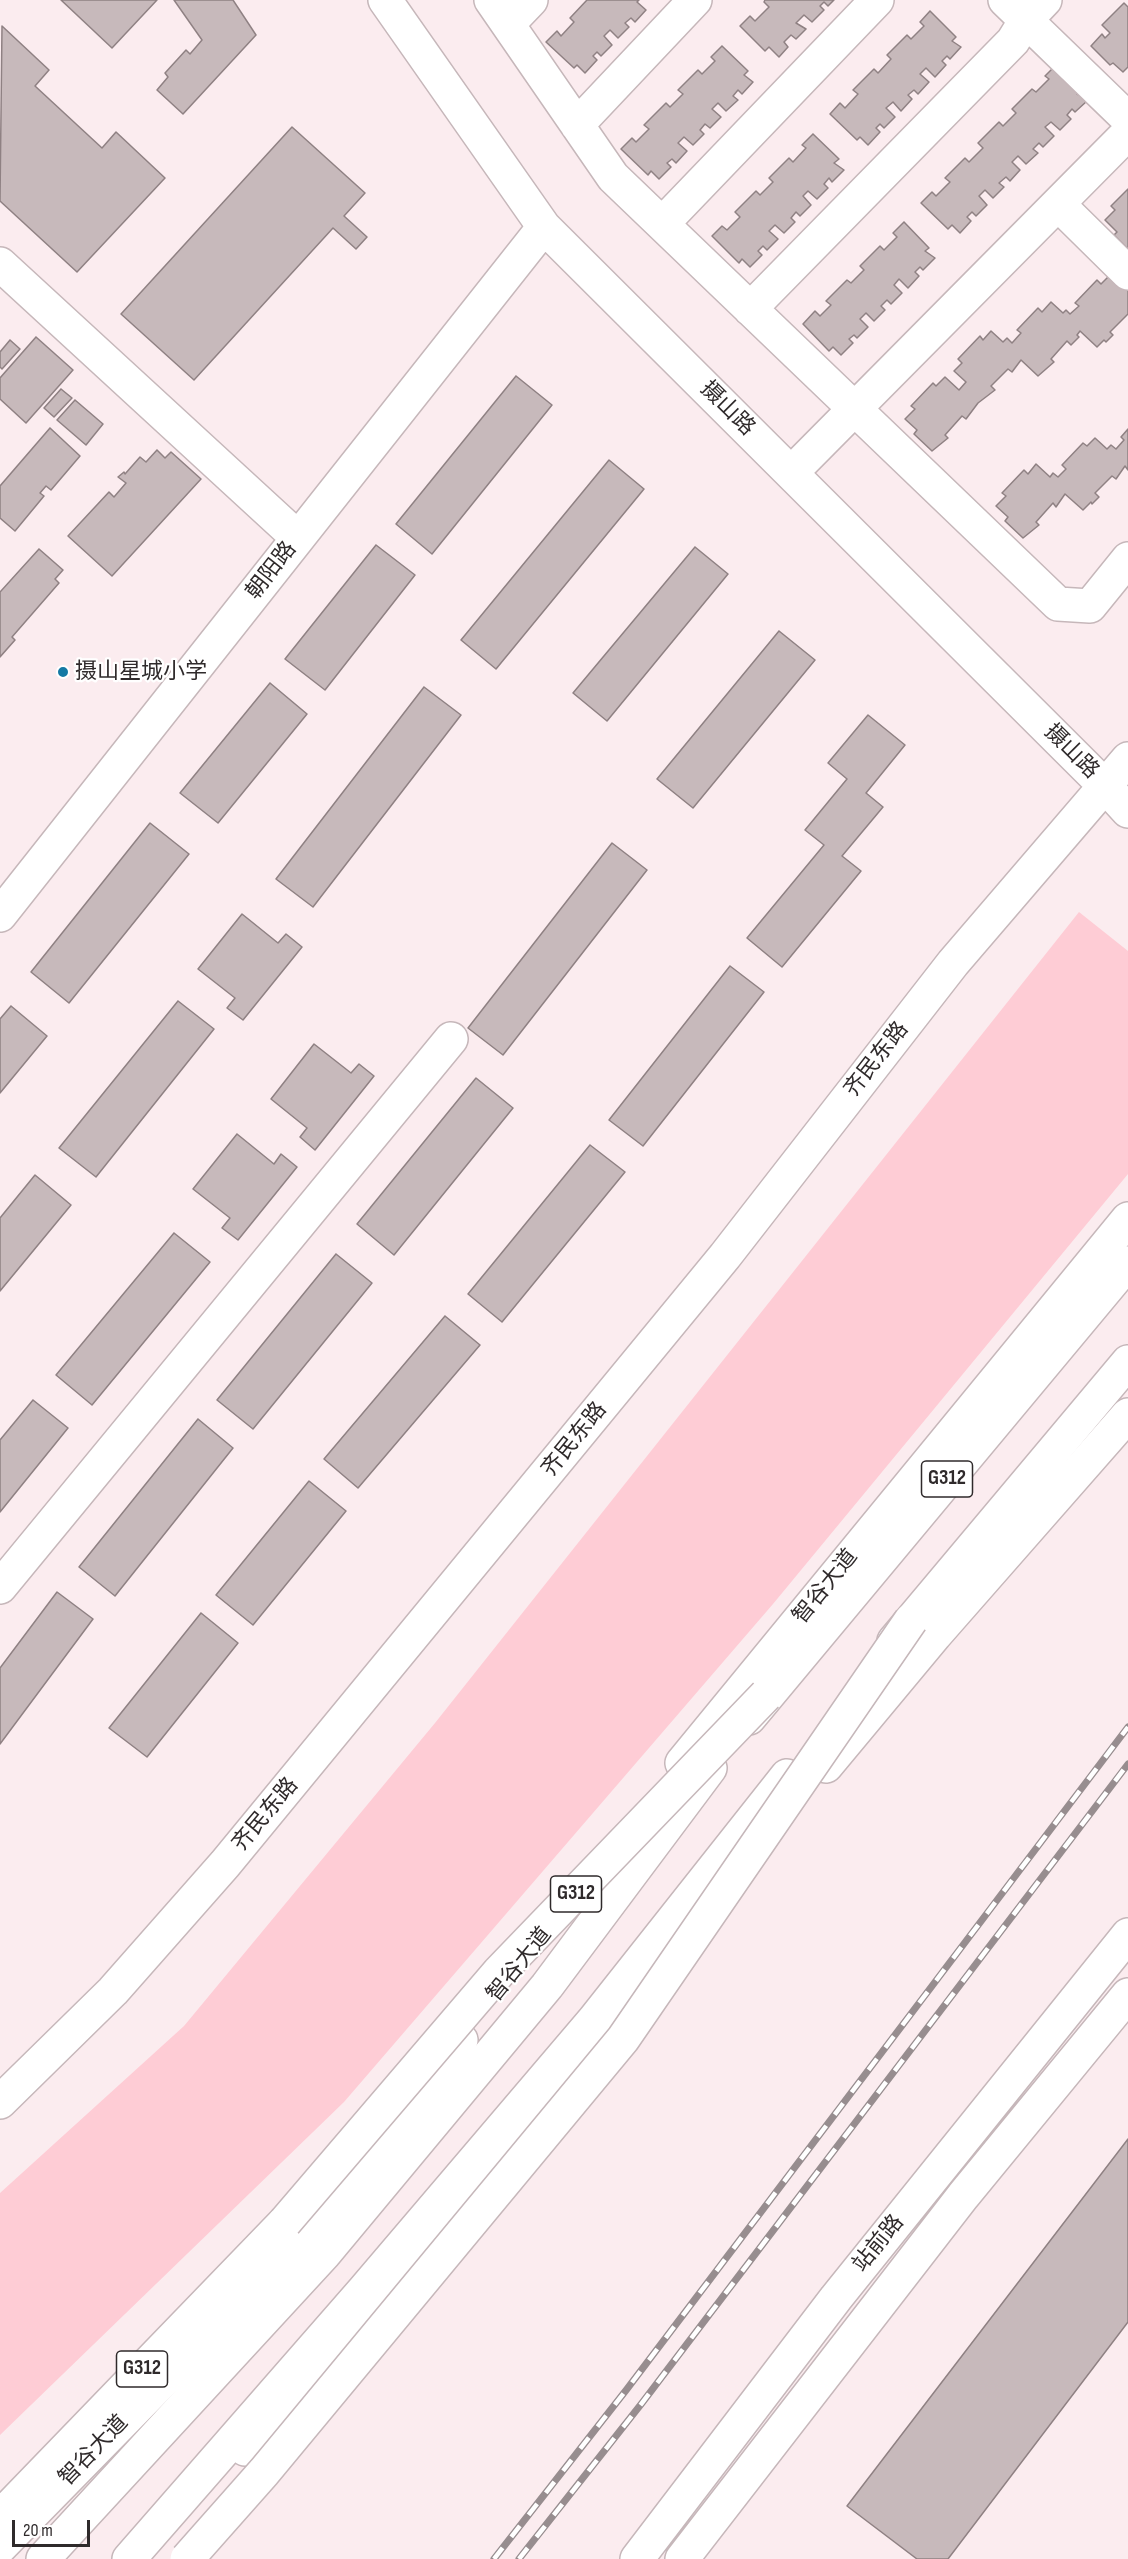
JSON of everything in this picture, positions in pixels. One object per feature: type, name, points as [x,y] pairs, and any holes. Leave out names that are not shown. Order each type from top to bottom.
[{"type":"main road","name":"摄山路","points":[[385,0],[544,227],[1117,793],[1128,811]]},
{"type":"main road","points":[[531,0],[500,12],[613,177],[1058,604],[1090,606],[1128,559]]},
{"type":"main road","points":[[577,125],[695,0]]},
{"type":"main road","points":[[662,224],[877,0]]},
{"type":"main road","points":[[750,309],[1013,41],[1025,7],[1128,119]]},
{"type":"main road","points":[[791,473],[1128,133]]},
{"type":"main road","points":[[1058,204],[1128,273]]},
{"type":"main road","name":"朝阳路","points":[[0,915],[544,227]]},
{"type":"main road","points":[[0,264],[298,538]]},
{"type":"main road","name":"齐民东路","points":[[0,2103],[113,1991],[225,1864],[725,1256],[953,963],[1117,793],[1128,759]]},
{"type":"main road","points":[[0,1587],[451,1038]]},
{"type":"main road","name":"智谷大道","points":[[0,2547],[303,2238],[626,1832],[1128,1219]]},
{"type":"main road","name":"智谷大道","points":[[44,2559],[325,2253],[547,1986],[766,1695],[1128,1263]]},
{"type":"main road","name":"G312","points":[[129,2559],[372,2282],[594,2020],[911,1620],[1128,1362]]},
{"type":"main road","points":[[140,2559],[370,2317],[935,1635],[1128,1415]]},
{"type":"main road","points":[[188,2559],[264,2472],[623,2039],[911,1620]]},
{"type":"main road","name":"G312","points":[[0,2517],[285,2222],[499,1972],[766,1695]]},
{"type":"main road","name":"站前路","points":[[637,2559],[836,2298],[1128,1935]]},
{"type":"main road","name":"站前路","points":[[682,2559],[963,2196],[1128,1995]]},
{"type":"main road","points":[[0,2492],[285,2222]]},
{"type":"shaded area","points":[[1079,912],[1128,951],[1128,1174],[773,1604],[344,2102],[0,2435],[0,2193],[184,2026],[435,1723]]},
{"type":"building","points":[[61,0],[157,0],[112,48]]},
{"type":"building","points":[[174,0],[233,0],[256,35],[183,114],[157,90],[168,77],[165,73],[186,50],[190,54],[202,40]]},
{"type":"building","points":[[587,0],[639,0],[637,2],[646,10],[635,22],[631,18],[625,23],[629,27],[618,38],[610,30],[604,36],[612,45],[601,56],[597,52],[593,56],[597,60],[585,73],[577,65],[574,68],[546,42],[557,31],[561,36],[574,22],[570,18]]},
{"type":"building","points":[[765,0],[834,0],[828,6],[824,2],[820,6],[824,10],[812,22],[804,15],[796,23],[806,29],[796,39],[791,35],[784,42],[788,47],[779,57],[769,47],[765,51],[740,26],[750,16],[755,21],[769,7],[764,2]]},
{"type":"building","points":[[1124,3],[1128,7],[1128,67],[1123,72],[1113,63],[1110,65],[1091,46],[1102,34],[1105,38],[1110,33],[1102,25]]},
{"type":"building","points":[[930,11],[956,37],[952,41],[961,47],[950,59],[947,56],[942,61],[946,65],[935,77],[926,68],[920,74],[929,82],[918,94],[914,90],[908,95],[912,99],[901,111],[893,102],[886,108],[895,117],[884,128],[880,124],[876,128],[880,132],[868,145],[860,137],[857,140],[830,114],[840,103],[845,108],[858,94],[853,90],[874,69],[878,73],[891,59],[887,55],[907,35],[911,39],[924,26],[920,22]]},
{"type":"building","points":[[2,26],[49,70],[35,86],[102,148],[116,132],[165,178],[77,272],[0,201]]},
{"type":"building","points":[[722,46],[748,71],[744,75],[753,82],[742,94],[738,90],[733,96],[738,100],[726,111],[718,103],[712,109],[721,117],[710,128],[705,124],[700,130],[704,134],[693,145],[684,137],[678,143],[687,151],[676,163],[672,159],[667,163],[671,167],[659,179],[651,171],[648,175],[621,149],[632,138],[636,142],[649,129],[644,125],[666,103],[670,107],[683,94],[678,90],[698,70],[702,74],[715,61],[711,57]]},
{"type":"building","points":[[1056,65],[1081,90],[1077,94],[1087,101],[1075,112],[1072,109],[1067,115],[1071,119],[1060,130],[1051,122],[1045,127],[1054,136],[1043,147],[1039,143],[1033,149],[1038,153],[1026,164],[1018,156],[1012,162],[1020,170],[1010,181],[1006,177],[999,183],[1004,187],[993,198],[985,190],[979,196],[987,205],[976,216],[972,212],[967,217],[971,221],[960,233],[952,225],[948,229],[921,203],[932,192],[936,196],[950,182],[945,178],[965,158],[969,162],[983,148],[978,143],[999,122],[1003,126],[1016,113],[1012,109],[1032,89],[1036,92],[1049,79],[1045,76]]},
{"type":"building","points":[[292,127],[365,193],[344,216],[367,237],[356,249],[333,228],[194,380],[121,314]]},
{"type":"building","points":[[813,134],[839,159],[834,163],[844,170],[832,182],[829,178],[824,184],[828,188],[817,199],[808,191],[803,196],[811,205],[800,216],[796,212],[791,218],[795,222],[784,233],[775,225],[769,231],[778,239],[767,250],[763,246],[758,251],[762,255],[750,267],[742,259],[739,263],[712,236],[722,226],[727,230],[740,217],[735,212],[756,191],[760,195],[773,182],[769,178],[789,158],[793,162],[806,148],[802,145]]},
{"type":"building","points":[[1128,189],[1128,249],[1114,235],[1117,232],[1105,220],[1115,210],[1111,206]]},
{"type":"building","points":[[904,222],[929,248],[925,251],[935,258],[923,270],[920,267],[915,272],[919,276],[908,288],[899,279],[894,285],[902,293],[891,304],[887,300],[881,306],[885,310],[874,321],[866,313],[860,319],[868,327],[857,338],[854,335],[849,339],[853,343],[841,355],[833,347],[829,351],[803,324],[815,311],[820,316],[831,305],[826,301],[847,280],[851,283],[864,270],[860,266],[880,246],[884,250],[897,237],[893,233]]},
{"type":"building","points":[[1110,275],[1128,285],[1128,314],[1110,332],[1113,335],[1106,342],[1104,340],[1097,347],[1080,331],[1077,335],[1079,337],[1071,345],[1067,341],[1051,359],[1054,362],[1038,376],[1021,360],[1012,372],[1008,369],[991,386],[995,390],[978,403],[966,419],[962,416],[945,435],[948,438],[932,451],[914,434],[917,430],[905,419],[915,409],[911,406],[933,383],[936,386],[945,377],[959,390],[966,382],[954,371],[962,363],[958,359],[980,336],[983,340],[991,331],[1003,342],[1007,338],[1012,343],[1021,333],[1017,330],[1038,308],[1042,312],[1051,302],[1063,313],[1066,310],[1070,314],[1079,306],[1075,303],[1097,280],[1101,284]]},
{"type":"building","points":[[36,337],[73,370],[26,423],[0,399],[0,378]]},
{"type":"building","points":[[10,340],[20,349],[2,369],[0,352]]},
{"type":"building","points":[[516,376],[552,405],[432,554],[396,524]]},
{"type":"building","points":[[61,389],[72,398],[54,417],[44,408]]},
{"type":"building","points":[[75,400],[103,424],[86,445],[57,420]]},
{"type":"building","points":[[50,428],[80,456],[51,490],[46,486],[40,493],[44,496],[15,531],[0,518],[0,486]]},
{"type":"building","points":[[1128,429],[1128,470],[1125,466],[1116,479],[1112,476],[1095,493],[1099,497],[1092,504],[1091,502],[1083,510],[1065,494],[1056,507],[1053,503],[1036,522],[1039,525],[1023,538],[1005,521],[1008,517],[996,506],[1006,496],[1002,493],[1024,470],[1028,474],[1036,464],[1050,477],[1053,473],[1058,477],[1066,469],[1062,465],[1083,443],[1087,446],[1095,438],[1107,449],[1111,445],[1116,449],[1124,440],[1121,437]]},
{"type":"building","points":[[157,450],[165,458],[171,452],[201,479],[112,576],[68,536],[109,492],[114,497],[126,483],[118,477],[124,472],[125,474],[140,457],[146,462]]},
{"type":"building","points":[[609,460],[644,489],[496,669],[461,640]]},
{"type":"building","points":[[376,545],[415,575],[325,690],[285,659]]},
{"type":"building","points":[[695,547],[728,574],[607,721],[573,693]]},
{"type":"building","points":[[39,549],[63,570],[55,579],[59,583],[12,637],[15,640],[0,657],[0,592]]},
{"type":"building","points":[[779,631],[815,660],[693,808],[657,779]]},
{"type":"building","points":[[270,683],[307,714],[218,823],[180,793]]},
{"type":"building","points":[[424,687],[461,715],[313,907],[276,879]]},
{"type":"building","points":[[868,715],[905,745],[866,793],[883,807],[842,856],[861,871],[782,967],[747,938],[824,845],[805,830],[847,779],[828,763]]},
{"type":"building","points":[[150,823],[189,854],[69,1003],[31,972]]},
{"type":"building","points":[[612,843],[647,870],[503,1055],[468,1028]]},
{"type":"building","points":[[242,914],[278,943],[286,934],[302,947],[243,1020],[227,1008],[235,998],[198,969]]},
{"type":"building","points":[[730,966],[764,992],[643,1146],[609,1120]]},
{"type":"building","points":[[178,1001],[214,1029],[96,1177],[59,1148]]},
{"type":"building","points":[[11,1006],[47,1036],[0,1093],[0,1019]]},
{"type":"building","points":[[314,1044],[351,1073],[359,1064],[374,1076],[315,1150],[300,1137],[307,1128],[271,1099]]},
{"type":"building","points":[[476,1078],[513,1108],[394,1255],[357,1224]]},
{"type":"building","points":[[237,1134],[274,1164],[281,1154],[297,1167],[238,1240],[222,1228],[230,1218],[193,1189]]},
{"type":"building","points":[[590,1145],[625,1172],[502,1322],[468,1294]]},
{"type":"building","points":[[35,1175],[71,1205],[0,1291],[0,1218]]},
{"type":"building","points":[[174,1233],[210,1262],[92,1405],[56,1375]]},
{"type":"building","points":[[336,1254],[372,1283],[253,1429],[217,1400]]},
{"type":"building","points":[[445,1316],[480,1345],[358,1488],[324,1459]]},
{"type":"building","points":[[33,1400],[68,1428],[0,1512],[0,1440]]},
{"type":"building","points":[[198,1419],[233,1448],[115,1596],[79,1567]]},
{"type":"building","points":[[309,1481],[346,1511],[253,1625],[216,1595]]},
{"type":"building","points":[[57,1592],[93,1619],[0,1744],[0,1668]]},
{"type":"building","points":[[201,1613],[238,1643],[147,1757],[109,1728]]},
{"type":"building","points":[[1128,2139],[1128,2322],[948,2559],[917,2559],[847,2506]]},
{"type":"railway","points":[[494,2559],[627,2389],[1128,1727]]},
{"type":"railway","points":[[519,2559],[642,2403],[1128,1764]]},
{"type":"place","name":"摄山星城小学","points":[[63,672]]}]
